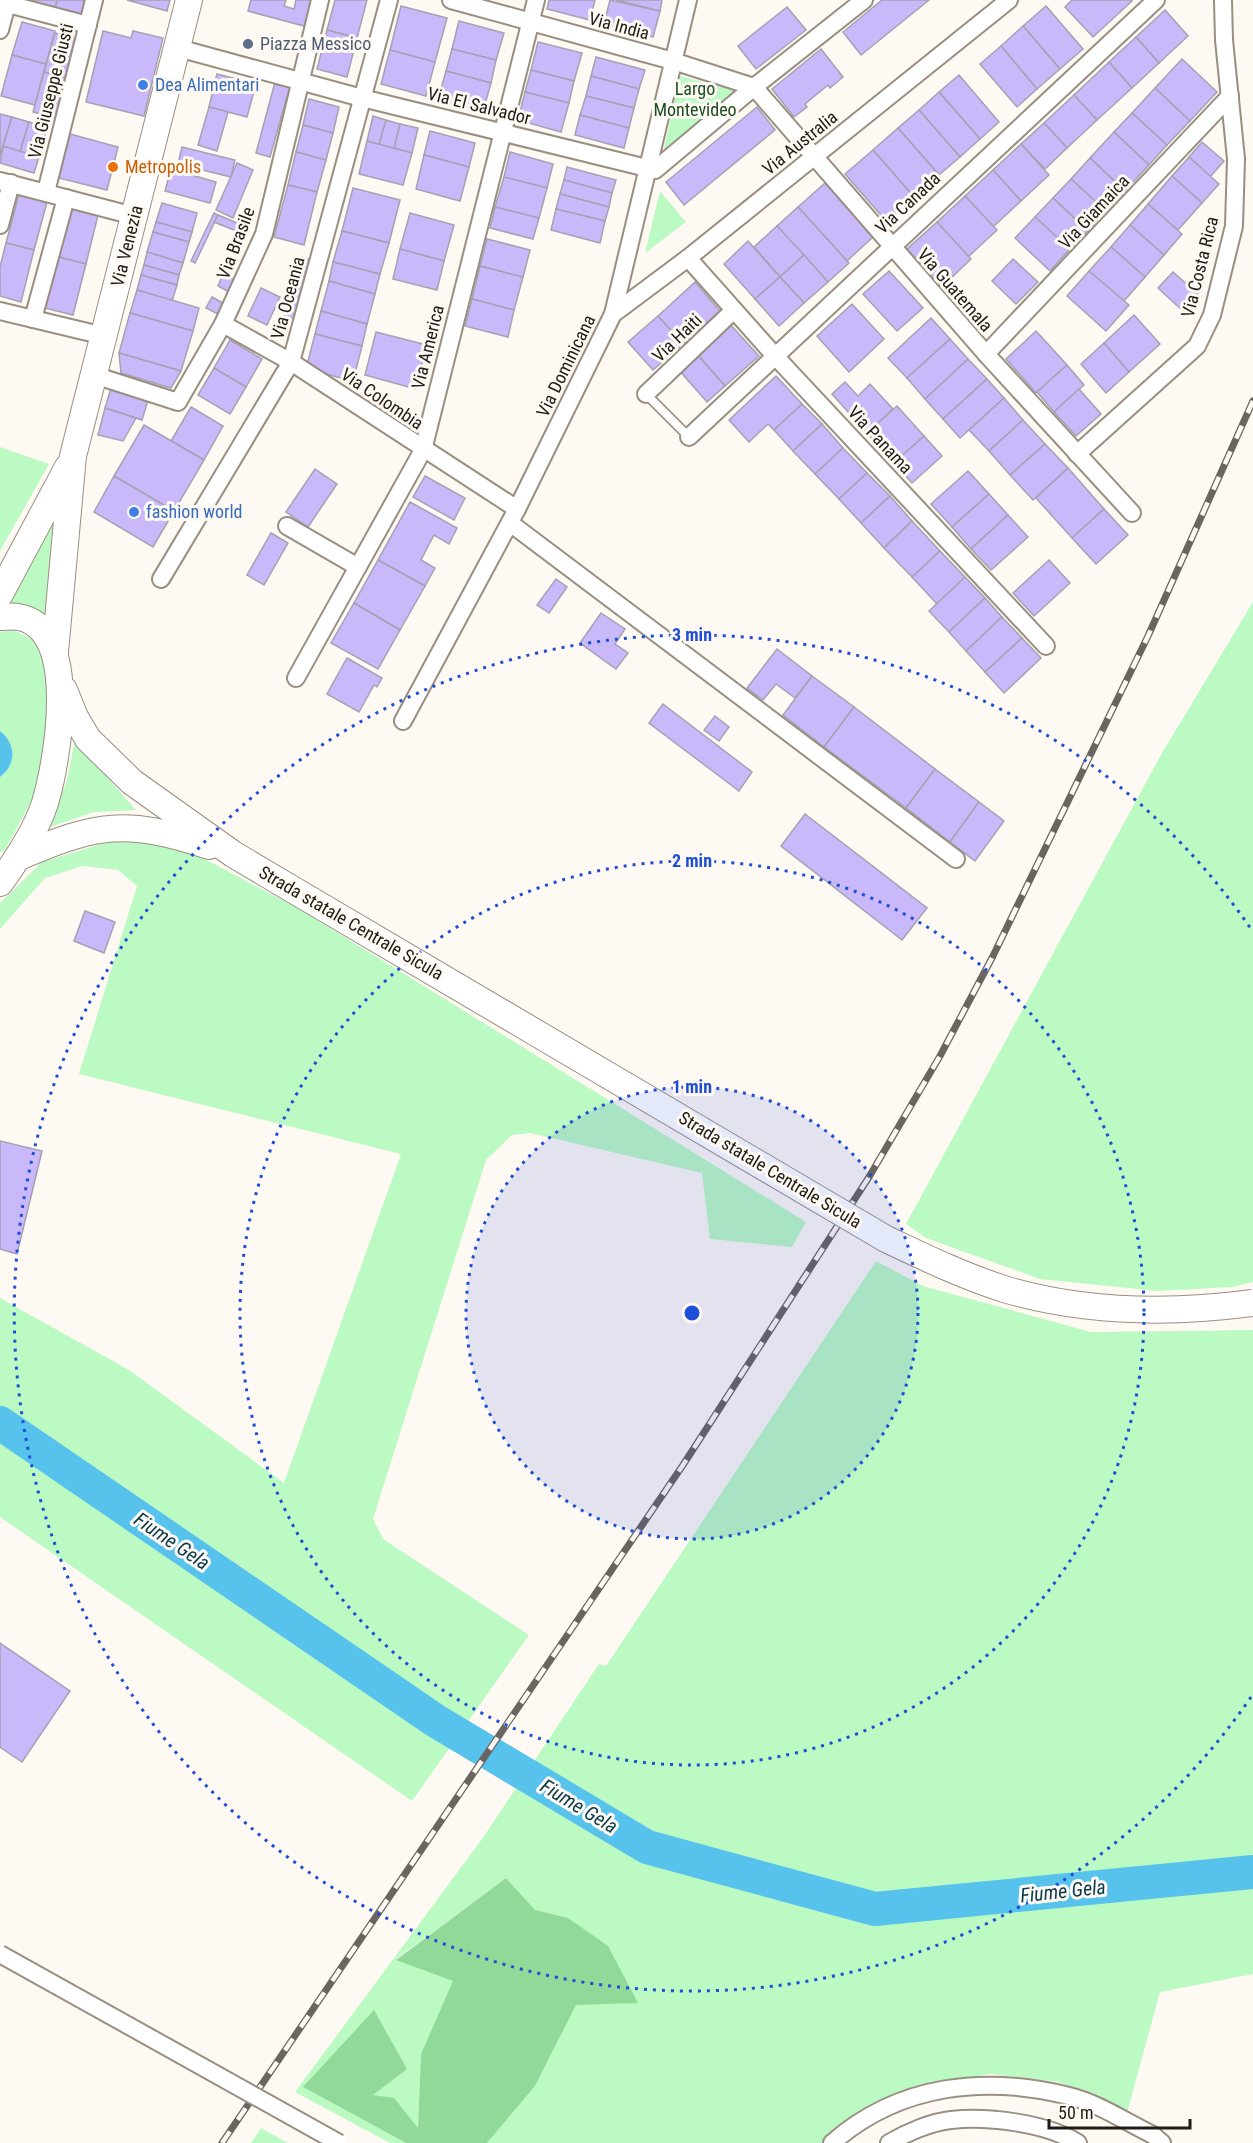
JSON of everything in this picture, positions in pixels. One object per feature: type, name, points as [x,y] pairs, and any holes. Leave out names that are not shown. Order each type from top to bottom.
[{"type":"main road","name":"Via Venezia","points":[[8,870],[45,805],[58,741],[61,711],[57,664],[73,456],[189,0]]},
{"type":"main road","name":"Via Venezia","points":[[0,594],[73,456]]},
{"type":"main road","points":[[0,617],[20,617],[38,627],[57,664]]},
{"type":"main road","name":"Strada statale Centrale Sicula","points":[[57,664],[75,717],[88,739],[107,760],[132,782],[233,854],[886,1239],[943,1266],[1004,1289],[1076,1305],[1139,1311],[1211,1308],[1253,1303]]},
{"type":"main road","name":"Strada statale Centrale Sicula","points":[[8,870],[77,834],[116,827],[152,830],[233,854]]},
{"type":"street","name":"Via Giuseppe Giusti","points":[[46,192],[94,0]]},
{"type":"street","name":"Via Brasile","points":[[94,375],[178,402],[223,324],[264,234],[320,0]]},
{"type":"street","name":"Via Oceania","points":[[160,579],[291,362],[388,0]]},
{"type":"street","name":"Via India","points":[[451,0],[673,62]]},
{"type":"street","name":"Via America","points":[[297,678],[423,450],[501,130],[536,0]]},
{"type":"street","name":"Via Dominicana","points":[[404,721],[513,516],[613,314],[688,0]]},
{"type":"street","points":[[648,168],[655,170],[754,87],[864,0]]},
{"type":"street","name":"Via Canada","points":[[689,437],[1156,0]]},
{"type":"street","name":"Via Costa Rica","points":[[1077,454],[1197,346],[1212,315],[1234,226],[1236,159],[1223,0]]},
{"type":"street","points":[[0,30],[5,2],[88,25]]},
{"type":"street","name":"Via Australia","points":[[613,314],[688,258],[1004,2]]},
{"type":"street","points":[[178,48],[301,81]]},
{"type":"street","points":[[673,62],[754,87]]},
{"type":"street","name":"Via El Salvador","points":[[301,81],[648,168]]},
{"type":"street","name":"Via Guatemala","points":[[754,87],[986,354],[1132,513]]},
{"type":"street","name":"Via Giamaica","points":[[986,354],[1230,96]]},
{"type":"street","points":[[0,225],[5,182],[134,216]]},
{"type":"street","points":[[33,319],[66,198]]},
{"type":"street","name":"Via Panama","points":[[688,258],[775,356],[1046,646]]},
{"type":"street","name":"Via Haiti","points":[[646,394],[734,310]]},
{"type":"street","points":[[0,311],[104,336]]},
{"type":"street","name":"Via Colombia","points":[[223,324],[291,362],[423,450],[513,516],[956,859]]},
{"type":"street","points":[[287,526],[358,567]]},
{"type":"street","points":[[0,1954],[339,2143]]},
{"type":"street","points":[[832,2143],[847,2130],[889,2105],[931,2090],[1005,2085],[1071,2097],[1153,2134],[1162,2143]]},
{"type":"street","points":[[889,2143],[902,2136],[949,2120],[1014,2122],[1069,2137],[1078,2143]]},
{"type":"lane","points":[[646,394],[689,437]]},
{"type":"green space","name":"Largo Montevideo","points":[[680,76],[737,91],[664,149]]},
{"type":"green space","points":[[660,191],[686,222],[645,253]]},
{"type":"green space","points":[[0,447],[49,464],[0,551]]},
{"type":"green space","points":[[61,501],[44,618],[2,605]]},
{"type":"green space","points":[[1253,602],[1253,1282],[1232,1287],[1157,1291],[1040,1279],[926,1238],[906,1224],[1162,753]]},
{"type":"green space","points":[[13,630],[32,639],[46,662],[49,737],[33,798],[6,848],[0,853],[0,777],[5,773],[12,747],[0,731],[0,632]]},
{"type":"green space","points":[[75,741],[136,810],[94,812],[44,829],[66,784]]},
{"type":"green space","points":[[143,839],[201,857],[299,909],[806,1222],[792,1247],[710,1239],[702,1173],[530,1133],[512,1135],[486,1160],[373,1519],[383,1539],[529,1635],[412,1801],[0,1517],[0,1298],[129,1370],[284,1483],[401,1154],[79,1074],[137,886],[118,870],[82,866],[45,878],[0,929],[0,903],[42,862],[105,843]]},
{"type":"green space","points":[[876,1261],[923,1286],[1091,1332],[1253,1330],[1253,1974],[1160,1992],[1127,2113],[1059,2082],[990,2074],[913,2088],[840,2127],[824,2143],[487,2143],[535,2086],[576,2004],[637,2003],[568,1918],[535,1911],[506,1878],[396,1959],[454,1981],[421,2054],[418,2129],[303,2087],[406,2143],[390,2143],[295,2092],[482,1839],[599,1664],[606,1666]]},
{"type":"green space","points":[[506,1878],[535,1910],[568,1918],[608,1946],[638,2003],[576,2005],[535,2086],[487,2143],[406,2143],[303,2087],[374,2010],[407,2069],[373,2095],[394,2098],[418,2128],[421,2054],[453,1981],[396,1960]]},
{"type":"green space","points":[[261,2128],[288,2143],[251,2143]]},
{"type":"water","points":[[0,731],[12,748],[12,760],[6,772],[0,777]]},
{"type":"building","points":[[26,0],[57,0],[55,9]]},
{"type":"building","points":[[57,0],[86,0],[81,16],[55,9]]},
{"type":"building","points":[[127,0],[170,0],[167,11]]},
{"type":"building","points":[[251,0],[286,0],[284,6],[294,9],[296,0],[312,0],[304,26],[248,11]]},
{"type":"building","points":[[335,0],[367,0],[357,38],[327,30]]},
{"type":"building","points":[[549,0],[595,0],[590,20],[547,9]]},
{"type":"building","points":[[610,0],[660,11],[653,37],[604,24]]},
{"type":"building","points":[[616,0],[662,0],[660,11]]},
{"type":"building","points":[[882,0],[929,0],[861,55],[843,32]]},
{"type":"building","points":[[1072,0],[1132,1],[1093,37],[1065,7]]},
{"type":"building","points":[[401,6],[447,18],[435,62],[390,50]]},
{"type":"building","points":[[1046,6],[1083,49],[1060,69],[1023,26]]},
{"type":"building","points":[[787,7],[806,30],[756,69],[738,46]]},
{"type":"building","points":[[1165,10],[1188,36],[1159,63],[1136,37]]},
{"type":"building","points":[[459,21],[504,33],[496,60],[452,49]]},
{"type":"building","points":[[22,22],[55,31],[46,64],[12,55]]},
{"type":"building","points":[[1023,26],[1060,69],[1037,89],[1001,46]]},
{"type":"building","points":[[327,30],[357,38],[347,77],[317,69]]},
{"type":"building","points":[[103,31],[131,38],[133,31],[163,38],[144,116],[86,102]]},
{"type":"building","points":[[55,33],[79,39],[68,79],[44,72]]},
{"type":"building","points":[[1136,37],[1159,63],[1132,88],[1109,62]]},
{"type":"building","points":[[538,42],[582,53],[574,81],[531,70]]},
{"type":"building","points":[[1001,46],[1037,89],[1017,107],[980,64]]},
{"type":"building","points":[[452,49],[496,60],[491,83],[446,71]]},
{"type":"building","points":[[821,49],[843,77],[830,88],[828,85],[805,104],[807,107],[794,117],[772,89]]},
{"type":"building","points":[[390,50],[435,62],[426,96],[381,84]]},
{"type":"building","points":[[12,55],[46,64],[35,105],[1,96]]},
{"type":"building","points":[[596,57],[645,70],[639,89],[591,76]]},
{"type":"building","points":[[1182,59],[1217,92],[1190,121],[1155,88]]},
{"type":"building","points":[[1109,62],[1132,88],[1097,120],[1074,95]]},
{"type":"building","points":[[531,70],[574,81],[569,103],[525,92]]},
{"type":"building","points":[[446,71],[491,83],[483,111],[438,100]]},
{"type":"building","points":[[44,72],[70,79],[59,119],[33,112]]},
{"type":"building","points":[[217,74],[256,84],[247,117],[209,107]]},
{"type":"building","points":[[959,75],[999,122],[980,139],[939,92]]},
{"type":"building","points":[[591,76],[639,89],[634,108],[586,96]]},
{"type":"building","points":[[275,82],[290,86],[270,157],[256,153]]},
{"type":"building","points":[[1155,88],[1190,121],[1167,145],[1132,113]]},
{"type":"building","points":[[525,92],[569,103],[561,132],[518,120]]},
{"type":"building","points":[[939,92],[980,139],[960,157],[919,110]]},
{"type":"building","points":[[1074,95],[1097,120],[1067,148],[1044,123]]},
{"type":"building","points":[[586,96],[634,108],[629,128],[580,115]]},
{"type":"building","points":[[309,99],[339,107],[333,133],[303,125]]},
{"type":"building","points":[[209,107],[228,112],[217,151],[198,145]]},
{"type":"building","points":[[757,107],[775,130],[684,205],[666,182]]},
{"type":"building","points":[[919,110],[960,157],[939,175],[898,128]]},
{"type":"building","points":[[1132,113],[1167,145],[1149,165],[1114,132]]},
{"type":"building","points":[[0,114],[12,117],[0,156]]},
{"type":"building","points":[[580,115],[629,128],[624,148],[575,135]]},
{"type":"building","points":[[373,116],[386,120],[379,145],[367,141]]},
{"type":"building","points":[[12,117],[29,122],[20,152],[3,146]]},
{"type":"building","points":[[386,120],[400,124],[394,149],[379,145]]},
{"type":"building","points":[[29,122],[47,128],[39,157],[20,152]]},
{"type":"building","points":[[1044,123],[1067,148],[1045,169],[1021,144]]},
{"type":"building","points":[[400,124],[418,128],[412,153],[394,149]]},
{"type":"building","points":[[303,125],[333,133],[326,160],[296,152]]},
{"type":"building","points":[[898,128],[939,175],[914,197],[873,150]]},
{"type":"building","points":[[430,131],[475,143],[469,167],[424,155]]},
{"type":"building","points":[[1114,132],[1149,165],[1125,191],[1090,158]]},
{"type":"building","points":[[70,134],[118,147],[107,190],[59,178]]},
{"type":"building","points":[[367,141],[412,153],[403,185],[359,174]]},
{"type":"building","points":[[1202,142],[1224,161],[1210,177],[1189,157]]},
{"type":"building","points":[[1021,144],[1049,175],[1021,201],[993,170]]},
{"type":"building","points":[[3,146],[39,157],[34,173],[0,163]]},
{"type":"building","points":[[182,147],[235,160],[231,177],[178,164]]},
{"type":"building","points":[[873,150],[914,197],[886,221],[845,174]]},
{"type":"building","points":[[296,152],[326,160],[317,192],[288,185]]},
{"type":"building","points":[[510,152],[553,164],[547,188],[504,177]]},
{"type":"building","points":[[424,155],[469,167],[460,201],[416,189]]},
{"type":"building","points":[[1189,157],[1219,184],[1202,203],[1172,176]]},
{"type":"building","points":[[1090,158],[1125,191],[1106,211],[1071,179]]},
{"type":"building","points":[[237,163],[253,170],[233,218],[216,210]]},
{"type":"building","points":[[567,167],[616,180],[612,193],[564,180]]},
{"type":"building","points":[[171,169],[216,182],[210,203],[165,191]]},
{"type":"building","points":[[993,170],[1021,201],[993,227],[965,196]]},
{"type":"building","points":[[1172,176],[1202,203],[1178,230],[1148,204]]},
{"type":"building","points":[[504,177],[547,188],[539,218],[495,207]]},
{"type":"building","points":[[1071,179],[1106,211],[1088,231],[1053,198]]},
{"type":"building","points":[[564,180],[612,193],[609,207],[560,194]]},
{"type":"building","points":[[825,183],[873,237],[847,261],[798,207]]},
{"type":"building","points":[[288,185],[317,192],[304,245],[274,237]]},
{"type":"building","points":[[353,188],[400,200],[389,243],[342,231]]},
{"type":"building","points":[[19,194],[47,202],[34,250],[6,243]]},
{"type":"building","points":[[560,194],[609,207],[605,221],[556,209]]},
{"type":"building","points":[[965,196],[997,230],[968,257],[937,222]]},
{"type":"building","points":[[1053,198],[1088,231],[1070,249],[1035,217]]},
{"type":"building","points":[[162,203],[197,213],[192,232],[156,222]]},
{"type":"building","points":[[1148,204],[1182,234],[1164,255],[1130,225]]},
{"type":"building","points":[[495,207],[539,218],[533,239],[490,228]]},
{"type":"building","points":[[798,207],[849,263],[828,282],[777,226]]},
{"type":"building","points":[[71,208],[98,215],[86,264],[59,257]]},
{"type":"building","points":[[556,209],[605,221],[600,243],[551,230]]},
{"type":"building","points":[[214,213],[218,215],[195,263],[191,261]]},
{"type":"building","points":[[410,213],[454,225],[444,261],[400,249]]},
{"type":"building","points":[[218,215],[247,227],[244,234],[214,222]]},
{"type":"building","points":[[1035,217],[1070,249],[1050,271],[1015,238]]},
{"type":"building","points":[[156,222],[192,232],[189,242],[153,232]]},
{"type":"building","points":[[937,222],[971,259],[942,287],[907,249]]},
{"type":"building","points":[[1130,225],[1164,255],[1145,277],[1111,247]]},
{"type":"building","points":[[777,226],[804,255],[780,277],[754,247]]},
{"type":"building","points":[[342,231],[389,243],[380,274],[333,262]]},
{"type":"building","points":[[153,232],[189,242],[183,263],[147,252]]},
{"type":"building","points":[[487,239],[530,250],[523,277],[480,266]]},
{"type":"building","points":[[748,241],[780,277],[755,299],[724,264]]},
{"type":"building","points":[[6,243],[34,250],[21,302],[0,296],[0,267]]},
{"type":"building","points":[[1111,247],[1145,277],[1124,301],[1089,271]]},
{"type":"building","points":[[400,249],[444,261],[437,290],[393,279]]},
{"type":"building","points":[[147,252],[183,263],[179,275],[144,265]]},
{"type":"building","points":[[804,255],[828,282],[804,303],[780,277]]},
{"type":"building","points":[[59,257],[86,264],[73,315],[45,308]]},
{"type":"building","points":[[302,257],[314,261],[296,319],[284,316]]},
{"type":"building","points":[[1013,259],[1038,282],[1016,304],[992,281]]},
{"type":"building","points":[[333,262],[380,274],[375,294],[329,281]]},
{"type":"building","points":[[144,265],[179,275],[177,285],[141,275]]},
{"type":"building","points":[[480,266],[523,277],[514,310],[472,299]]},
{"type":"building","points":[[889,271],[923,308],[897,331],[863,294]]},
{"type":"building","points":[[1089,271],[1129,305],[1106,331],[1067,296]]},
{"type":"building","points":[[1173,272],[1198,294],[1183,311],[1158,288]]},
{"type":"building","points":[[223,274],[235,280],[229,292],[218,286]]},
{"type":"building","points":[[141,275],[177,285],[172,301],[137,290]]},
{"type":"building","points":[[780,277],[804,303],[779,326],[755,299]]},
{"type":"building","points":[[329,281],[375,294],[367,324],[321,311]]},
{"type":"building","points":[[695,282],[720,311],[683,344],[658,316]]},
{"type":"building","points":[[261,288],[280,297],[267,325],[248,316]]},
{"type":"building","points":[[137,290],[199,308],[193,331],[130,313]]},
{"type":"building","points":[[212,297],[223,303],[218,314],[206,308]]},
{"type":"building","points":[[472,299],[514,310],[508,337],[465,326]]},
{"type":"building","points":[[852,304],[884,339],[849,372],[817,336]]},
{"type":"building","points":[[321,311],[367,324],[362,346],[315,334]]},
{"type":"building","points":[[130,313],[193,331],[181,371],[119,353]]},
{"type":"building","points":[[1134,315],[1160,344],[1129,372],[1104,343]]},
{"type":"building","points":[[658,316],[683,344],[653,370],[628,342]]},
{"type":"building","points":[[931,318],[950,339],[907,378],[888,358]]},
{"type":"building","points":[[729,323],[759,356],[725,386],[696,353]]},
{"type":"building","points":[[1036,331],[1067,365],[1036,393],[1006,359]]},
{"type":"building","points":[[376,332],[427,345],[416,389],[365,375]]},
{"type":"building","points":[[315,334],[362,346],[353,381],[306,369]]},
{"type":"building","points":[[950,339],[968,359],[925,399],[907,378]]},
{"type":"building","points":[[230,340],[262,359],[246,387],[214,368]]},
{"type":"building","points":[[1104,343],[1129,372],[1106,393],[1081,364]]},
{"type":"building","points":[[119,353],[181,371],[171,388],[121,373]]},
{"type":"building","points":[[696,353],[725,386],[707,402],[678,369]]},
{"type":"building","points":[[968,359],[987,379],[943,419],[925,399]]},
{"type":"building","points":[[1067,365],[1084,385],[1054,412],[1037,392]]},
{"type":"building","points":[[214,368],[246,387],[230,414],[198,395]]},
{"type":"building","points":[[776,376],[802,404],[774,430],[768,424],[749,442],[729,420]]},
{"type":"building","points":[[987,379],[1004,398],[960,438],[943,419]]},
{"type":"building","points":[[845,382],[858,396],[870,384],[893,409],[867,433],[832,394]]},
{"type":"building","points":[[111,388],[148,400],[142,420],[105,408]]},
{"type":"building","points":[[1079,389],[1101,414],[1076,436],[1054,412]]},
{"type":"building","points":[[1004,398],[1023,420],[989,451],[969,430]]},
{"type":"building","points":[[802,404],[822,424],[793,451],[774,430]]},
{"type":"building","points":[[897,406],[924,436],[894,463],[867,433]]},
{"type":"building","points":[[191,407],[223,426],[204,460],[171,441]]},
{"type":"building","points":[[105,408],[136,418],[123,441],[98,435]]},
{"type":"building","points":[[1023,420],[1045,444],[1010,475],[989,451]]},
{"type":"building","points":[[822,424],[843,448],[815,474],[793,451]]},
{"type":"building","points":[[144,425],[204,460],[174,511],[114,476]]},
{"type":"building","points":[[924,436],[942,456],[912,483],[894,463]]},
{"type":"building","points":[[1045,444],[1068,468],[1033,500],[1010,475]]},
{"type":"building","points":[[843,448],[867,473],[839,499],[815,474]]},
{"type":"building","points":[[1068,468],[1104,509],[1072,538],[1036,498]]},
{"type":"building","points":[[315,469],[337,484],[308,527],[286,512]]},
{"type":"building","points":[[968,471],[989,494],[952,527],[931,504]]},
{"type":"building","points":[[867,473],[890,496],[861,523],[839,499]]},
{"type":"building","name":"fashion world","points":[[114,476],[174,511],[153,547],[94,512]]},
{"type":"building","points":[[425,476],[465,498],[454,520],[413,497]]},
{"type":"building","points":[[989,494],[1008,515],[971,549],[952,527]]},
{"type":"building","points":[[890,496],[912,521],[884,548],[861,523]]},
{"type":"building","points":[[410,502],[457,528],[449,544],[434,535],[421,560],[435,568],[425,586],[378,560]]},
{"type":"building","points":[[1104,509],[1128,535],[1096,564],[1072,538]]},
{"type":"building","points":[[1008,515],[1028,537],[991,570],[971,549]]},
{"type":"building","points":[[912,521],[940,551],[912,577],[884,548]]},
{"type":"building","points":[[271,533],[288,543],[264,585],[247,575]]},
{"type":"building","points":[[940,551],[965,577],[937,604],[912,577]]},
{"type":"building","points":[[378,560],[425,586],[400,630],[354,603]]},
{"type":"building","points":[[1049,560],[1070,583],[1034,616],[1013,593]]},
{"type":"building","points":[[965,577],[985,598],[949,632],[929,611]]},
{"type":"building","points":[[556,579],[567,587],[549,613],[537,605]]},
{"type":"building","points":[[985,598],[1002,617],[966,651],[949,632]]},
{"type":"building","points":[[354,603],[400,630],[378,669],[331,643]]},
{"type":"building","points":[[601,613],[625,629],[615,644],[628,653],[616,669],[580,643]]},
{"type":"building","points":[[1002,617],[1022,638],[985,672],[966,651]]},
{"type":"building","points":[[1022,638],[1041,658],[1004,693],[985,672]]},
{"type":"building","points":[[777,649],[812,676],[795,698],[776,684],[763,700],[747,688]]},
{"type":"building","points":[[347,658],[382,678],[377,687],[374,685],[359,712],[327,694]]},
{"type":"building","points":[[812,676],[854,707],[824,747],[783,715]]},
{"type":"building","points":[[663,704],[752,772],[739,791],[649,723]]},
{"type":"building","points":[[854,707],[935,769],[906,808],[824,747]]},
{"type":"building","points":[[715,716],[729,727],[719,741],[704,730]]},
{"type":"building","points":[[935,769],[979,802],[950,842],[906,808]]},
{"type":"building","points":[[979,802],[1004,821],[975,861],[950,842]]},
{"type":"building","points":[[805,814],[927,908],[902,940],[781,846]]},
{"type":"building","points":[[85,911],[115,922],[104,953],[74,941]]},
{"type":"building","points":[[0,1141],[42,1151],[17,1254],[0,1249]]},
{"type":"building","points":[[0,1643],[70,1691],[22,1762],[0,1747]]},
{"type":"waterway","name":"Fiume Gela","points":[[0,1423],[436,1721],[647,1847],[875,1909],[1253,1872]]},
{"type":"railway","points":[[222,2143],[683,1465],[869,1177],[940,1056],[993,956],[1148,636],[1253,401]]},
{"type":"place","name":"Piazza Messico","points":[[248,44]]},
{"type":"place","name":"Dea Alimentari","points":[[143,85]]},
{"type":"place","name":"Metropolis","points":[[113,167]]},
{"type":"place","name":"fashion world","points":[[134,512]]}]
